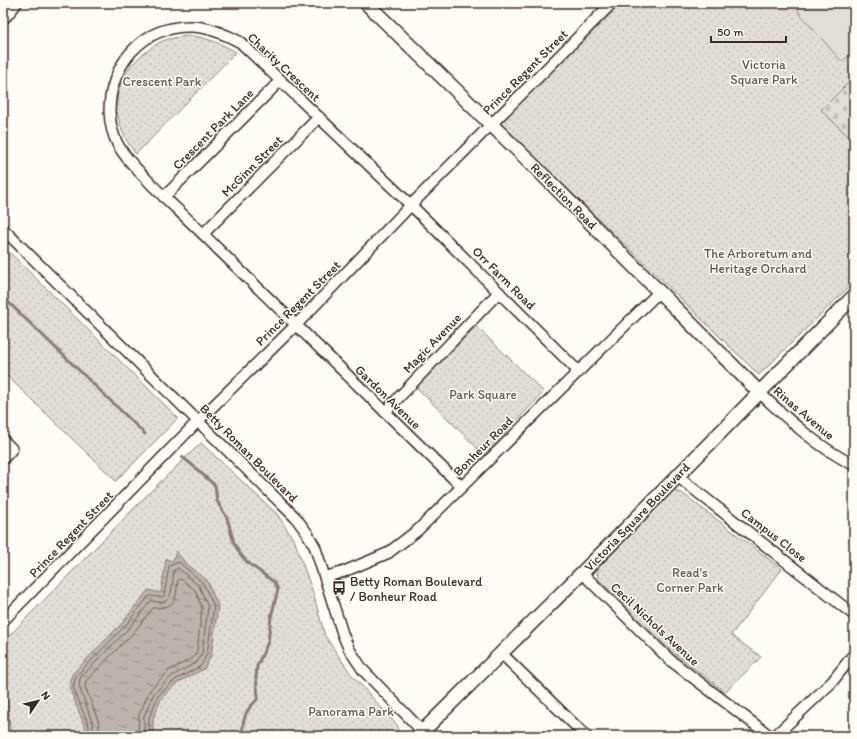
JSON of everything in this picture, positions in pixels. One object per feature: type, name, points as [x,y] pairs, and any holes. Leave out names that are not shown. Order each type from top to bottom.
[{"type":"street","points":[[3,17],[15,3]]},
{"type":"street","name":"Reflection Road","points":[[366,3],[492,125],[759,392]]},
{"type":"street","name":"Prince Regent Street","points":[[3,621],[198,421],[297,324],[411,205],[492,125],[606,5]]},
{"type":"street","name":"Charity Crescent","points":[[297,324],[128,161],[117,144],[109,116],[111,88],[120,68],[131,51],[148,37],[168,29],[193,26],[222,32],[240,42],[411,205]]},
{"type":"street","name":"Crescent Park Lane","points":[[164,197],[281,80]]},
{"type":"street","name":"McGinn Street","points":[[203,234],[319,117]]},
{"type":"street","name":"Orr Farm Road","points":[[411,205],[578,371]]},
{"type":"street","name":"Betty Roman Boulevard","points":[[3,228],[296,518],[316,547],[343,635],[356,661],[423,734]]},
{"type":"street","name":"Magic Avenue","points":[[385,412],[499,292]]},
{"type":"street","name":"Bonheur Road","points":[[325,577],[343,572],[388,553],[418,530],[659,292]]},
{"type":"street","name":"Victoria Square Boulevard","points":[[423,734],[501,653],[582,573],[854,296]]},
{"type":"street","name":"Gardon Avenue","points":[[297,324],[461,486]]},
{"type":"street","name":"Rinas Avenue","points":[[759,392],[830,452],[854,465]]},
{"type":"street","points":[[3,440],[12,449],[3,459]]},
{"type":"street","name":"Campus Close","points":[[677,476],[854,615]]},
{"type":"street","name":"Cecil Nichols Avenue","points":[[582,573],[670,660],[770,736]]},
{"type":"street","points":[[501,653],[586,736]]},
{"type":"street","points":[[775,736],[832,682],[854,654]]},
{"type":"green space","name":"The Arboretum and Heritage Orchard","points":[[622,3],[854,3],[854,77],[821,110],[854,142],[854,282],[759,375],[500,123]]},
{"type":"green space","points":[[795,3],[854,3],[854,50],[842,62],[800,14]]},
{"type":"green space","name":"Crescent Park","points":[[184,36],[194,36],[216,42],[236,52],[136,154],[127,142],[121,129],[118,115],[117,102],[119,89],[124,77],[132,65],[143,54],[158,43]]},
{"type":"green space","points":[[854,77],[854,142],[821,110]]},
{"type":"green space","points":[[3,246],[178,418],[116,481],[3,372]]},
{"type":"green space","name":"Park Square","points":[[476,326],[544,392],[484,455],[416,387]]},
{"type":"green space","name":"Panorama Park","points":[[201,443],[277,514],[295,542],[313,593],[325,636],[351,674],[398,726],[398,736],[11,736],[7,700],[3,695],[3,642],[151,491]]},
{"type":"green space","name":"Read's Corner Park","points":[[674,491],[682,493],[782,569],[731,635],[761,657],[725,692],[672,652],[598,579],[597,572],[599,567],[668,494]]},
{"type":"water","points":[[176,551],[187,565],[207,580],[218,606],[211,656],[204,669],[177,683],[161,699],[153,719],[153,736],[84,736],[85,727],[69,687],[72,674],[123,622],[148,590],[161,593],[166,559],[173,561]]},
{"type":"waterway","points":[[3,297],[145,434]]},
{"type":"waterway","points":[[182,457],[215,485],[217,501],[227,518],[234,543],[240,554],[248,563],[274,582],[278,589],[271,617],[268,642],[257,666],[256,677],[258,697],[246,714],[242,736]]},
{"type":"place","name":"Betty Roman Boulevard / Bonheur Road","points":[[339,588]]},
{"type":"park label","name":"Victoria Square Park","points":[[764,72]]}]
